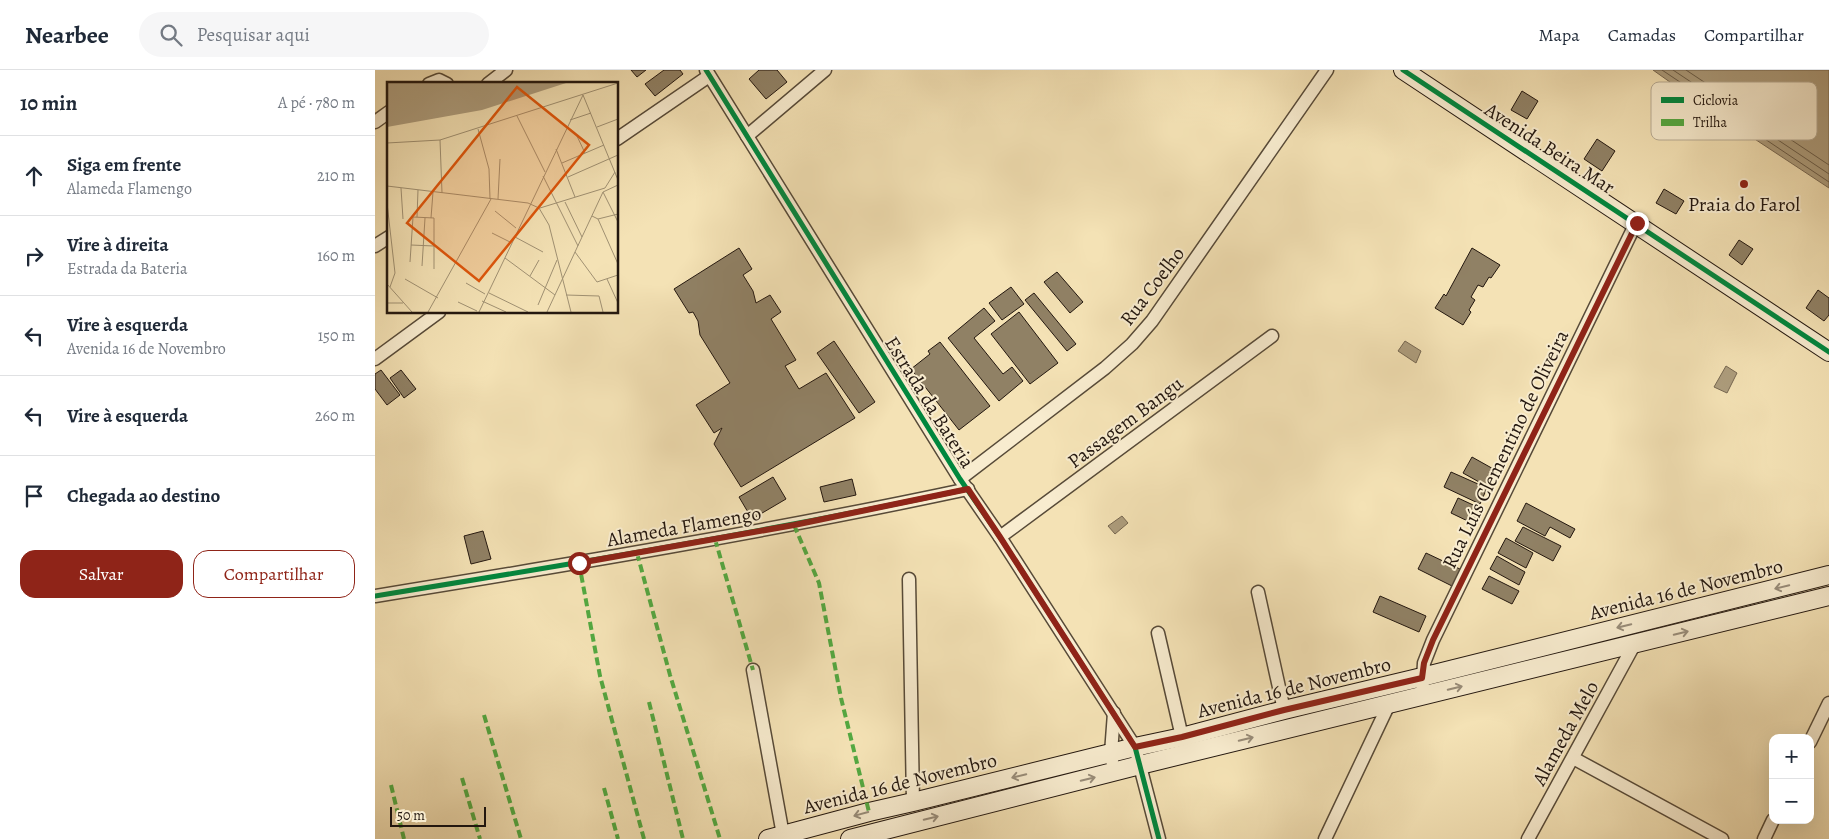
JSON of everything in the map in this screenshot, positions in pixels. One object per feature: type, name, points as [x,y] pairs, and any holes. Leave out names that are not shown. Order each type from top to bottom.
[{"type":"main road","name":"Avenida Beira Mar","points":[[1403,70],[1637,223],[1829,352]]},
{"type":"main road","name":"Avenida 16 de Novembro","points":[[776,837],[869,812],[1422,678],[1829,575]]},
{"type":"main road","name":"Avenida 16 de Novembro","points":[[850,839],[1141,765],[1829,596]]},
{"type":"street","points":[[491,82],[506,70]]},
{"type":"street","points":[[747,136],[825,70]]},
{"type":"street","name":"Rua Coelho","points":[[964,484],[1132,344],[1152,321],[1327,70]]},
{"type":"street","points":[[619,137],[707,73]]},
{"type":"street","name":"Estrada da Bateria","points":[[707,73],[964,484],[1135,747],[1159,839]]},
{"type":"street","points":[[375,122],[387,113]]},
{"type":"street","name":"Rua Luís Clementino de Oliveira","points":[[1422,696],[1424,663],[1433,640],[1637,223]]},
{"type":"street","points":[[375,246],[387,237]]},
{"type":"street","points":[[375,359],[436,314]]},
{"type":"street","name":"Passagem Bangu","points":[[1000,537],[1272,336]]},
{"type":"street","name":"Alameda Flamengo","points":[[375,596],[647,552],[794,525],[964,484]]},
{"type":"street","points":[[909,579],[913,802]]},
{"type":"street","points":[[1258,592],[1284,710]]},
{"type":"street","points":[[1158,633],[1182,737]]},
{"type":"street","name":"Alameda Melo","points":[[1528,839],[1633,645]]},
{"type":"street","points":[[753,670],[776,837]]},
{"type":"street","points":[[1814,734],[1829,703]]},
{"type":"street","points":[[1325,839],[1389,704]]},
{"type":"street","points":[[1114,713],[1111,753],[1114,772]]},
{"type":"street","points":[[1573,758],[1723,839]]},
{"type":"street","points":[[1764,839],[1771,824]]},
{"type":"water","points":[[1653,70],[1829,70],[1829,188],[1756,140],[1817,140],[1817,82],[1670,82]]},
{"type":"water","points":[[1405,341],[1421,351],[1416,363],[1398,351]]},
{"type":"water","points":[[1726,366],[1737,373],[1727,393],[1714,387]]},
{"type":"water","points":[[1122,516],[1128,523],[1115,534],[1108,526]]},
{"type":"building","points":[[631,70],[646,70],[637,77]]},
{"type":"building","points":[[664,70],[680,70],[683,74],[655,96],[645,84]]},
{"type":"building","points":[[759,70],[777,70],[787,82],[766,99],[749,79]]},
{"type":"building","points":[[1522,91],[1538,101],[1527,119],[1511,110]]},
{"type":"building","points":[[1597,139],[1615,151],[1602,171],[1584,159]]},
{"type":"building","points":[[1664,189],[1684,201],[1676,214],[1656,203]]},
{"type":"building","points":[[1739,240],[1753,249],[1742,265],[1729,255]]},
{"type":"building","points":[[739,248],[752,269],[743,275],[753,291],[756,303],[770,295],[781,312],[771,319],[796,360],[785,366],[799,389],[826,373],[855,418],[741,487],[714,444],[722,428],[714,433],[696,405],[730,383],[700,335],[698,321],[693,312],[689,313],[674,289]]},
{"type":"building","points":[[1472,248],[1500,265],[1483,287],[1478,285],[1471,297],[1475,300],[1469,310],[1471,312],[1463,325],[1435,308],[1444,294],[1446,296]]},
{"type":"building","points":[[1057,272],[1083,302],[1070,313],[1044,282]]},
{"type":"building","points":[[1011,287],[1024,304],[1002,320],[989,303]]},
{"type":"building","points":[[1818,290],[1829,298],[1829,315],[1824,321],[1806,308]]},
{"type":"building","points":[[1034,293],[1076,344],[1067,351],[1025,300]]},
{"type":"building","points":[[984,308],[995,321],[974,338],[1003,374],[1012,367],[1023,381],[999,401],[948,338]]},
{"type":"building","points":[[1019,312],[1058,363],[1030,384],[991,334]]},
{"type":"building","points":[[834,341],[875,402],[859,413],[817,353]]},
{"type":"building","points":[[940,342],[990,406],[959,430],[911,369],[930,354],[928,351]]},
{"type":"building","points":[[381,370],[400,395],[387,405],[375,389],[375,374]]},
{"type":"building","points":[[401,370],[416,389],[404,398],[390,378]]},
{"type":"building","points":[[1472,457],[1497,471],[1488,487],[1463,473]]},
{"type":"building","points":[[1451,472],[1487,488],[1480,504],[1444,487]]},
{"type":"building","points":[[773,477],[786,499],[752,519],[739,497]]},
{"type":"building","points":[[852,479],[856,495],[824,502],[820,487]]},
{"type":"building","points":[[1458,498],[1484,510],[1476,525],[1451,513]]},
{"type":"building","points":[[1526,503],[1575,529],[1570,538],[1550,527],[1545,536],[1517,521]]},
{"type":"building","points":[[1523,527],[1561,546],[1553,561],[1515,541]]},
{"type":"building","points":[[483,531],[491,559],[471,564],[464,536]]},
{"type":"building","points":[[1506,538],[1533,553],[1526,568],[1498,553]]},
{"type":"building","points":[[1426,553],[1462,570],[1454,587],[1418,569]]},
{"type":"building","points":[[1497,556],[1525,572],[1519,585],[1490,569]]},
{"type":"building","points":[[1489,576],[1519,591],[1512,604],[1482,589]]},
{"type":"building","points":[[1380,596],[1426,616],[1419,632],[1373,612]]},
{"type":"marked path","points":[[794,525],[819,583],[841,698],[869,812]]},
{"type":"marked path","points":[[715,539],[753,670]]},
{"type":"marked path","points":[[637,553],[670,675],[720,839]]},
{"type":"marked path","points":[[579,563],[600,676],[644,839]]},
{"type":"marked path","points":[[649,702],[683,839]]},
{"type":"marked path","points":[[484,715],[521,839]]},
{"type":"marked path","points":[[462,778],[480,839]]},
{"type":"marked path","points":[[391,785],[404,839]]},
{"type":"marked path","points":[[604,788],[618,839]]},
{"type":"cycle path","points":[[706,70],[960,479],[1000,537],[1135,747],[1159,839]]},
{"type":"cycle path","points":[[1403,70],[1829,352]]},
{"type":"cycle path","points":[[375,596],[746,533],[968,489]]},
{"type":"place","name":"Praia do Farol","points":[[1744,184]]},
{"type":"route","points":[[579,563],[794,525],[968,489],[1135,747],[1422,678],[1424,663],[1433,640],[1637,223]]}]
